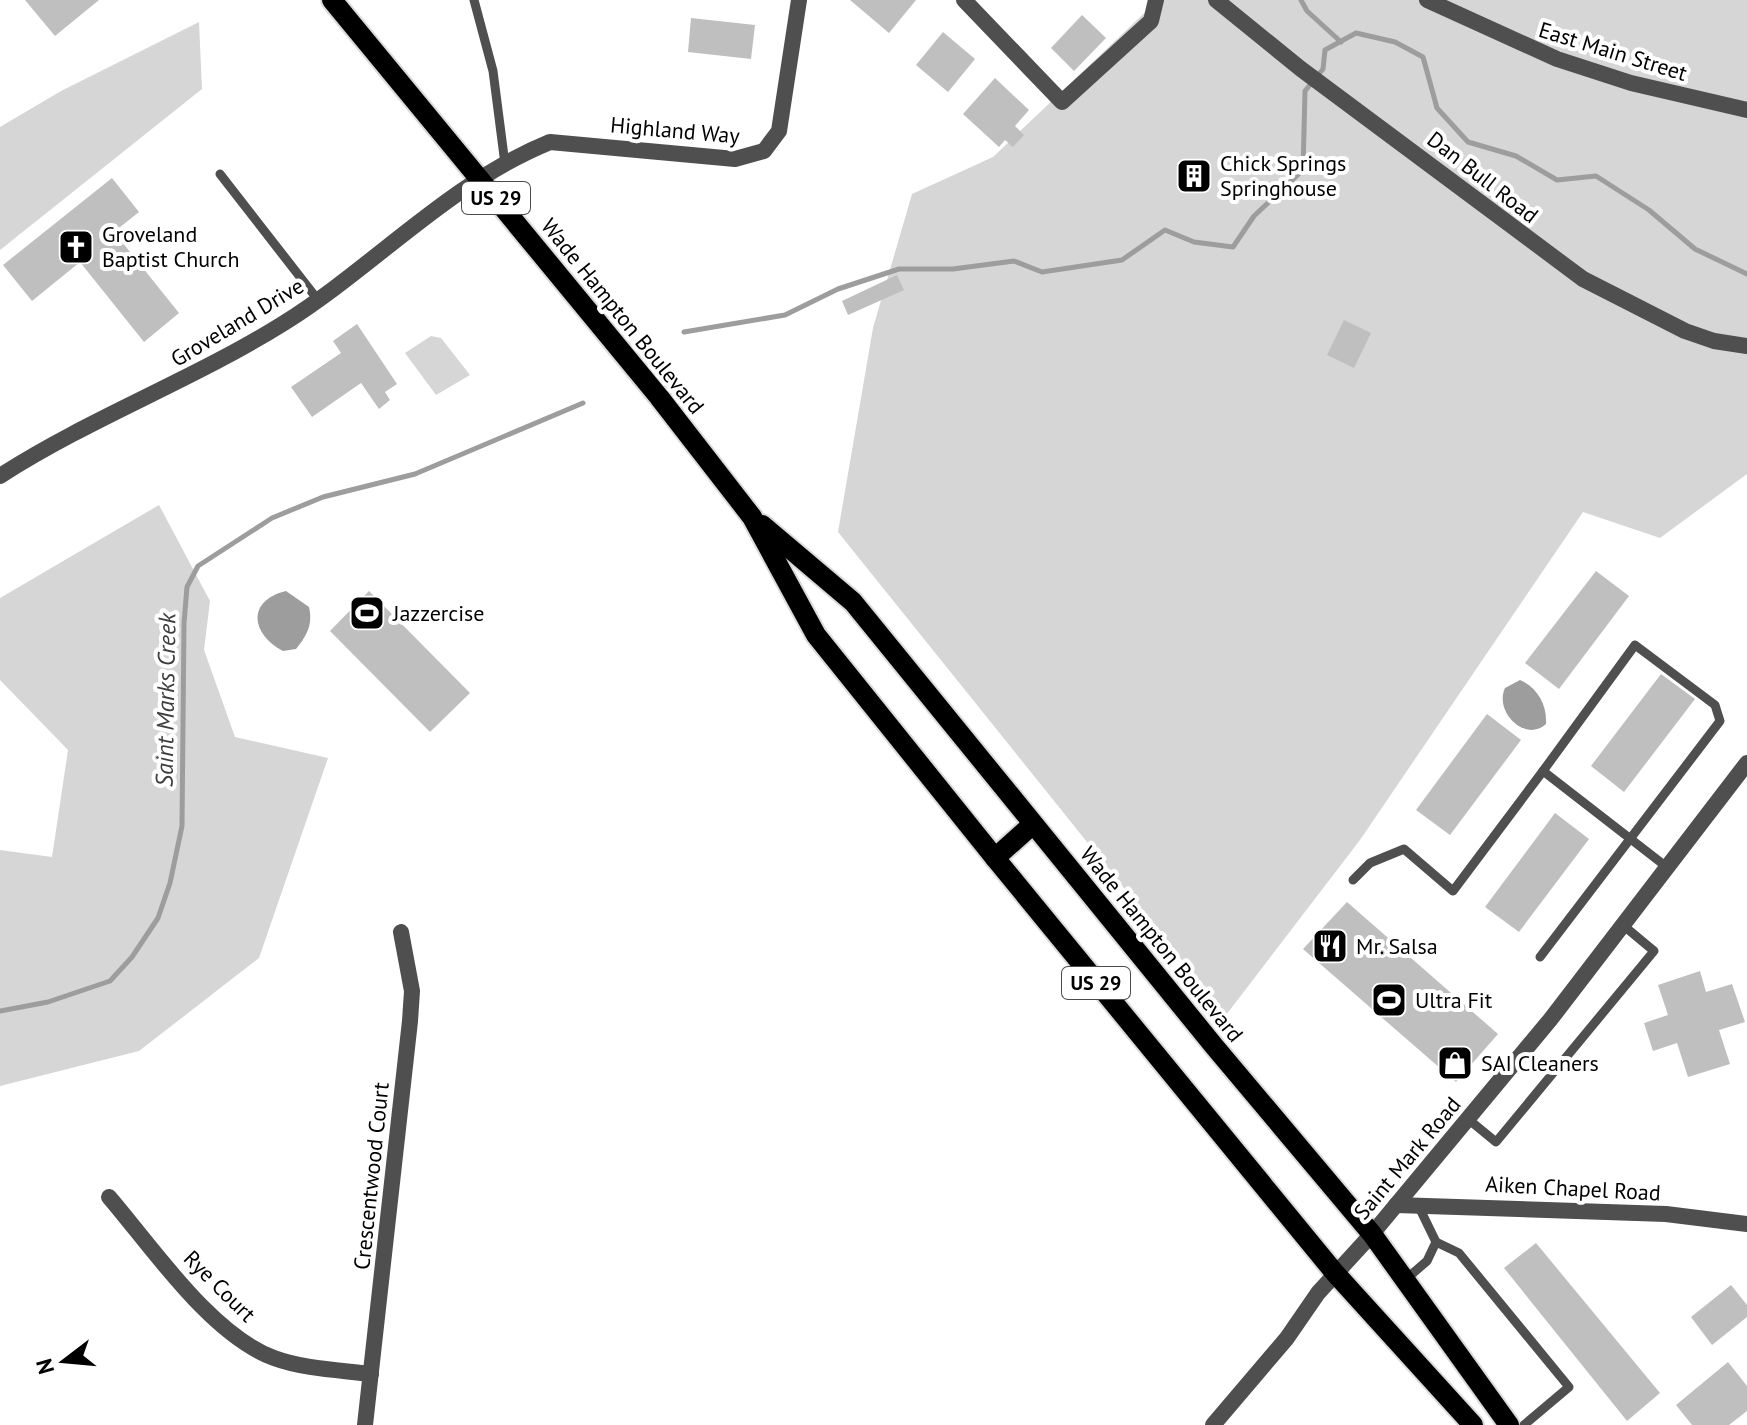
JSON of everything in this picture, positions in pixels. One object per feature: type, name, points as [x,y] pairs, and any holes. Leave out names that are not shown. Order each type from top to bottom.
[{"type":"main road","name":"Wade Hampton Boulevard","points":[[332,0],[752,517],[816,635],[1335,1273],[1473,1425]]},
{"type":"main road","name":"Wade Hampton Boulevard","points":[[752,517],[853,602],[1372,1234],[1509,1425]]},
{"type":"main road","points":[[995,858],[1033,824]]},
{"type":"street","name":"Highland Way","points":[[480,179],[550,142],[735,159],[755,156],[770,145],[779,131],[799,0]]},
{"type":"street","points":[[964,0],[1062,102],[1151,21],[1156,0]]},
{"type":"street","name":"Dan Bull Road","points":[[1216,0],[1309,74],[1583,279],[1685,331],[1714,341],[1747,346]]},
{"type":"street","name":"East Main Street","points":[[1427,0],[1557,59],[1670,93],[1747,110]]},
{"type":"street","name":"Groveland Drive","points":[[0,476],[33,454],[244,348],[318,300],[480,179]]},
{"type":"street","name":"Saint Mark Road","points":[[1213,1425],[1287,1338],[1335,1273],[1372,1234],[1468,1119],[1624,926],[1747,763]]},
{"type":"street","name":"Crescentwood Court","points":[[365,1425],[410,1021],[412,991],[401,932]]},
{"type":"street","name":"Rye Court","points":[[109,1197],[203,1305],[252,1348],[292,1364],[371,1374]]},
{"type":"street","name":"Aiken Chapel Road","points":[[1396,1205],[1666,1214],[1747,1224]]},
{"type":"lane","points":[[474,0],[493,71],[505,164]]},
{"type":"lane","points":[[220,174],[318,300]]},
{"type":"lane","points":[[1353,880],[1370,863],[1404,849],[1453,891],[1635,645],[1715,705],[1720,721],[1540,957]]},
{"type":"lane","points":[[1543,771],[1668,868]]},
{"type":"lane","points":[[1468,1119],[1496,1142],[1654,951],[1624,926]]},
{"type":"lane","points":[[1418,1205],[1436,1242],[1459,1253],[1569,1387],[1524,1425]]},
{"type":"lane","points":[[1405,1280],[1427,1261],[1436,1242]]},
{"type":"shaded area","points":[[1158,0],[1747,0],[1747,474],[1660,538],[1583,512],[1360,840],[1226,1015],[838,532],[873,328],[912,194],[993,157]]},
{"type":"shaded area","points":[[199,22],[202,89],[0,250],[0,127],[61,91]]},
{"type":"shaded area","points":[[431,336],[441,338],[470,375],[436,395],[405,353]]},
{"type":"shaded area","points":[[159,505],[210,601],[204,650],[235,737],[328,758],[259,958],[139,1051],[0,1086],[0,850],[52,857],[68,750],[0,680],[0,598]]},
{"type":"shaded area","points":[[286,591],[309,607],[310,625],[296,649],[283,651],[264,636],[258,618],[264,602]]},
{"type":"shaded area","points":[[1520,680],[1536,692],[1543,704],[1546,724],[1538,729],[1521,727],[1508,715],[1504,706],[1505,688]]},
{"type":"building","points":[[25,0],[99,0],[55,36]]},
{"type":"building","points":[[850,0],[916,0],[889,33]]},
{"type":"building","points":[[1082,15],[1106,38],[1074,71],[1051,48]]},
{"type":"building","points":[[691,18],[755,25],[751,59],[688,52]]},
{"type":"building","points":[[943,32],[975,59],[948,92],[916,65]]},
{"type":"building","points":[[995,78],[1029,110],[1015,126],[1024,135],[1013,147],[1005,140],[999,147],[963,114]]},
{"type":"building","name":"Chick Springs Springhouse","points":[[1188,165],[1199,167],[1202,174],[1200,182],[1192,184],[1186,178]]},
{"type":"building","name":"Groveland Baptist Church","points":[[112,178],[139,212],[114,232],[179,313],[144,342],[80,262],[32,301],[3,265]]},
{"type":"building","points":[[897,275],[904,290],[848,315],[842,301]]},
{"type":"building","points":[[1344,320],[1371,333],[1354,368],[1327,355]]},
{"type":"building","points":[[357,324],[397,384],[385,392],[390,400],[379,409],[361,383],[312,417],[291,387],[341,353],[333,341]]},
{"type":"building","points":[[1596,571],[1629,596],[1559,689],[1525,663]]},
{"type":"building","points":[[369,591],[470,693],[430,732],[330,631]]},
{"type":"building","points":[[1661,674],[1695,699],[1624,792],[1591,766]]},
{"type":"building","points":[[1487,714],[1521,740],[1450,835],[1416,810]]},
{"type":"building","points":[[1555,813],[1589,839],[1519,932],[1485,907]]},
{"type":"building","points":[[1347,902],[1498,1034],[1456,1082],[1303,949]]},
{"type":"building","points":[[1700,971],[1706,992],[1732,984],[1745,1022],[1719,1030],[1730,1064],[1688,1077],[1677,1043],[1653,1051],[1644,1023],[1668,1015],[1658,985]]},
{"type":"building","points":[[1536,1243],[1660,1393],[1627,1421],[1504,1268]]},
{"type":"building","points":[[1731,1285],[1747,1305],[1747,1317],[1712,1345],[1691,1317]]},
{"type":"building","points":[[1728,1362],[1747,1386],[1747,1411],[1729,1425],[1692,1425],[1676,1405]]},
{"type":"waterway","points":[[1301,0],[1307,11],[1341,42]]},
{"type":"waterway","name":"Saint Marks Creek","points":[[684,332],[785,315],[838,289],[899,269],[953,269],[1014,261],[1042,272],[1122,260],[1165,230],[1194,242],[1233,247],[1254,216],[1303,170],[1305,91],[1323,69],[1325,50],[1356,33],[1395,42],[1423,57],[1437,108],[1468,142],[1516,156],[1557,180],[1596,176],[1649,210],[1695,249],[1747,274]]},
{"type":"waterway","name":"Saint Marks Creek","points":[[0,1011],[48,1002],[110,981],[132,957],[158,918],[170,883],[182,826],[184,623],[187,587],[198,566],[272,518],[323,497],[415,474],[583,403]]},
{"type":"place","name":"Chick Springs Springhouse","points":[[1194,176]]},
{"type":"place","name":"Groveland Baptist Church","points":[[76,247]]},
{"type":"place","name":"Jazzercise","points":[[367,613]]},
{"type":"place","name":"Mr. Salsa","points":[[1330,946]]},
{"type":"place","name":"Ultra Fit","points":[[1389,1000]]},
{"type":"place","name":"SAI Cleaners","points":[[1455,1063]]}]
